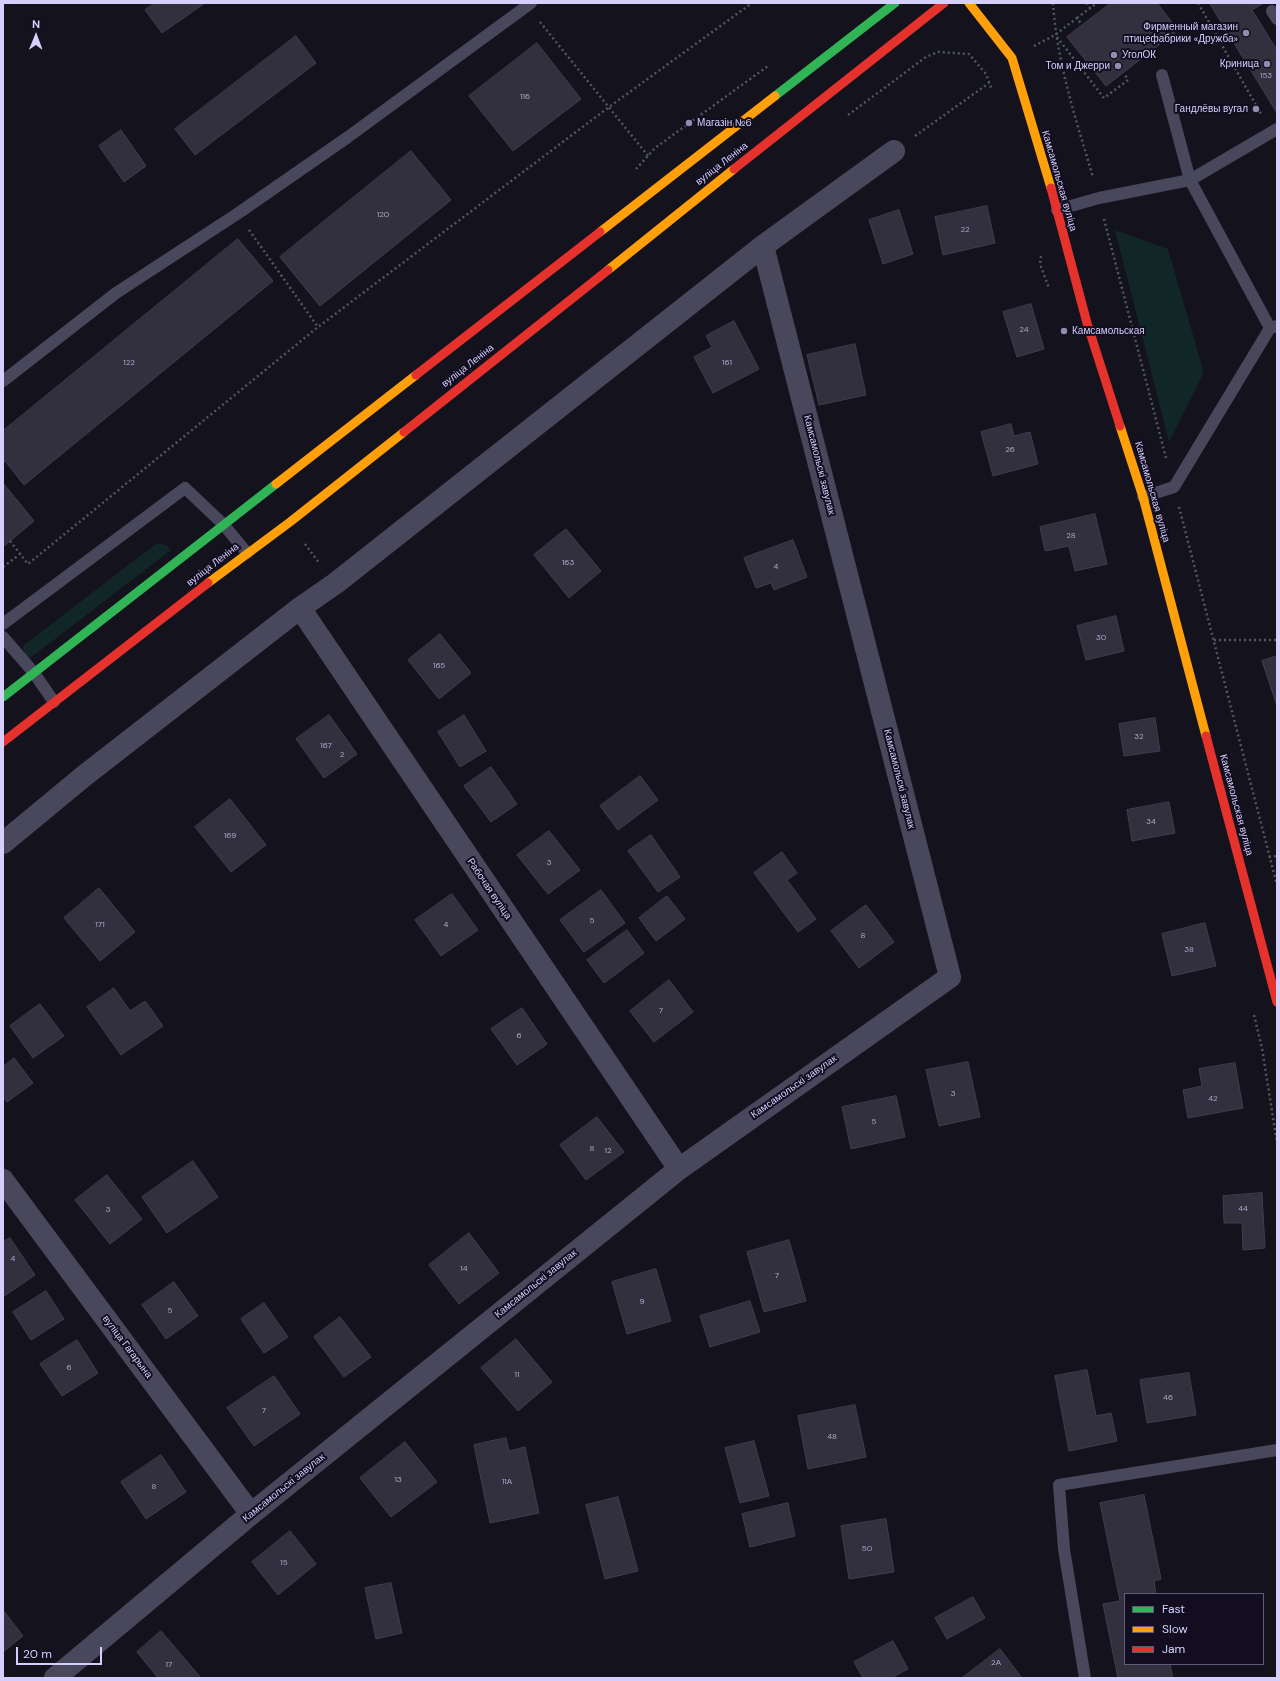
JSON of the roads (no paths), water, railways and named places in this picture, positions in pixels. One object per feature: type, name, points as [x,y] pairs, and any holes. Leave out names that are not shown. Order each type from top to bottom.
[{"type":"main road","points":[[3,697],[895,3]]},
{"type":"main road","name":"вуліца Леніна","points":[[3,742],[247,553],[290,522],[944,3]]},
{"type":"main road","name":"Камсамольская вуліца","points":[[969,3],[1012,58],[1057,210],[1087,323],[1143,497],[1277,1002]]},
{"type":"street","points":[[3,843],[84,776],[300,608],[336,583],[762,246],[894,151]]},
{"type":"street","name":"Камсамольскі завулак","points":[[56,1678],[251,1514],[678,1169],[950,977],[762,246]]},
{"type":"street","name":"Рабочая вуліца","points":[[300,608],[678,1169]]},
{"type":"street","name":"вуліца Гагарына","points":[[3,1180],[251,1514]]},
{"type":"lane","points":[[3,381],[116,293],[237,214],[348,137],[529,5]]},
{"type":"lane","points":[[1143,497],[1174,487],[1274,327],[1190,180],[1162,75]]},
{"type":"lane","points":[[1057,210],[1099,198],[1190,180],[1274,131]]},
{"type":"lane","points":[[3,624],[185,488],[224,524],[247,553]]},
{"type":"lane","points":[[3,637],[34,673],[54,702]]},
{"type":"lane","points":[[1085,1678],[1064,1549],[1058,1485],[1277,1450]]},
{"type":"place","name":"Фирменный магазин птицефабрики «Дружба»","points":[[1246,33]]},
{"type":"place","name":"УголОК","points":[[1114,55]]},
{"type":"place","name":"Криница","points":[[1267,64]]},
{"type":"place","name":"Том и Джерри","points":[[1118,66]]},
{"type":"place","name":"Гандлёвы вугал","points":[[1256,109]]},
{"type":"place","name":"Магазін №6","points":[[689,123]]},
{"type":"place","name":"Камсамольская","points":[[1064,331]]}]
